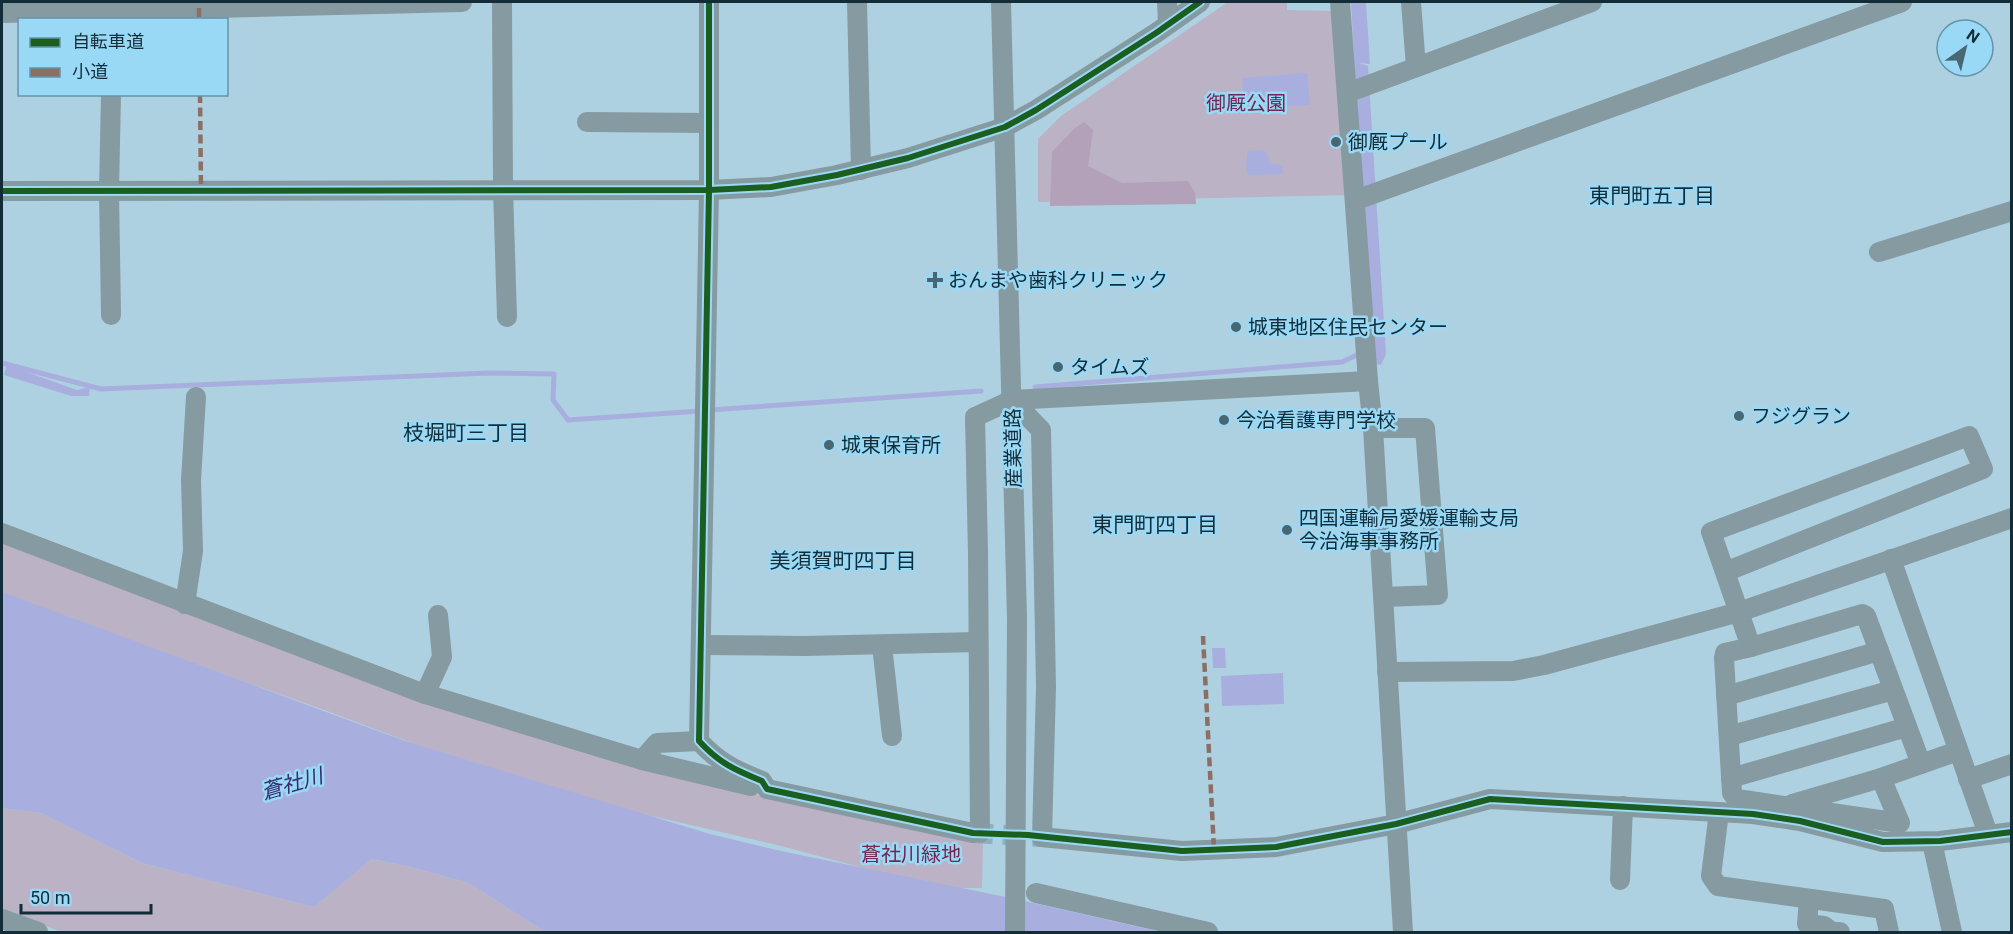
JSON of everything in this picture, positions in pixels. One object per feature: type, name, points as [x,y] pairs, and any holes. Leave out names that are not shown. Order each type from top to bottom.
[{"type":"street","points":[[2,13],[462,2]]},
{"type":"street","points":[[502,2],[503,189],[507,317]]},
{"type":"street","points":[[709,2],[709,190],[699,741],[713,756],[735,770],[762,781],[766,789]]},
{"type":"street","points":[[857,2],[861,170]]},
{"type":"street","name":"産業道路","points":[[1001,2],[1017,641],[1015,933]]},
{"type":"street","points":[[1167,2],[1168,24]]},
{"type":"street","points":[[2,191],[709,190],[771,187],[861,170],[919,155],[1005,126],[1036,110],[1200,2]]},
{"type":"street","points":[[1340,2],[1373,428],[1403,933]]},
{"type":"street","points":[[1411,2],[1416,67]]},
{"type":"street","points":[[1347,93],[1592,2]]},
{"type":"street","points":[[1356,200],[1902,2]]},
{"type":"street","points":[[111,96],[109,191],[111,315]]},
{"type":"street","points":[[587,122],[709,123]]},
{"type":"street","points":[[1879,252],[2012,211]]},
{"type":"street","points":[[2,533],[425,694],[642,760],[766,789],[976,833],[978,642],[975,417],[1012,400],[1368,381]]},
{"type":"street","points":[[184,604],[193,551],[191,480],[196,397]]},
{"type":"street","points":[[1012,400],[1041,430],[1046,687],[1041,837],[1182,851],[1276,847],[1396,824],[1490,799],[1753,814],[1800,821],[1883,842],[1932,842],[2012,832]]},
{"type":"street","points":[[1373,428],[1425,428],[1438,595],[1383,597]]},
{"type":"street","points":[[1725,572],[1983,469],[1969,436],[1711,532],[1751,647]]},
{"type":"street","points":[[1387,672],[1513,671],[1544,665],[1739,612],[2012,518]]},
{"type":"street","points":[[1891,559],[1988,834]]},
{"type":"street","points":[[1881,778],[1900,823],[1737,799],[1732,793],[1725,653],[1862,614],[1866,616],[1921,764]]},
{"type":"street","points":[[425,694],[442,657],[438,615]]},
{"type":"street","points":[[701,645],[804,646],[978,642]]},
{"type":"street","points":[[882,645],[892,736]]},
{"type":"street","points":[[1726,696],[1879,651]]},
{"type":"street","points":[[1729,736],[1893,690]]},
{"type":"street","points":[[1731,778],[1907,727]]},
{"type":"street","points":[[642,760],[657,743],[699,741]]},
{"type":"street","points":[[1785,806],[1881,778],[1958,751]]},
{"type":"street","points":[[1968,779],[2012,764]]},
{"type":"street","points":[[1620,880],[1623,806]]},
{"type":"street","points":[[1719,812],[1711,876],[1718,886],[1884,909],[1889,933]]},
{"type":"street","points":[[1932,842],[1952,933]]},
{"type":"street","points":[[1036,893],[1208,933]]},
{"type":"street","points":[[1809,899],[1807,924],[1824,926],[1832,932],[1840,933]]},
{"type":"street","points":[[2,918],[38,933]]},
{"type":"green space","name":"御厩公園","points":[[1228,2],[1287,2],[1287,10],[1333,11],[1349,195],[1038,202],[1038,139],[1061,116]]},
{"type":"green space","name":"蒼社川緑地","points":[[2,542],[365,681],[700,783],[983,843],[982,888],[950,888],[905,879],[777,845],[613,807],[425,748],[37,608],[2,593]]},
{"type":"green space","points":[[2,808],[41,813],[142,863],[314,907],[370,859],[411,867],[469,883],[545,932],[62,932],[2,910]]},
{"type":"shaded area","points":[[1084,122],[1093,130],[1088,166],[1122,183],[1188,181],[1195,193],[1196,204],[1050,206],[1052,152]]},
{"type":"water","points":[[1351,2],[1366,2],[1370,64],[1359,63],[1368,66],[1386,354],[1381,365],[1371,363]]},
{"type":"water","points":[[1307,73],[1310,105],[1245,109],[1242,78]]},
{"type":"water","points":[[1263,150],[1268,155],[1271,164],[1283,167],[1282,174],[1248,175],[1246,165],[1248,151]]},
{"type":"water","points":[[7,365],[77,390],[90,387],[89,396],[71,396],[4,375]]},
{"type":"water","name":"蒼社川","points":[[2,592],[405,741],[710,834],[1161,932],[545,932],[469,883],[371,859],[314,907],[142,863],[41,813],[2,808]]},
{"type":"water","points":[[1212,648],[1225,648],[1226,668],[1213,668]]},
{"type":"water","points":[[1283,673],[1284,704],[1222,706],[1221,676]]},
{"type":"waterway","points":[[1035,387],[1342,362],[1361,353]]},
{"type":"waterway","points":[[2,363],[101,389],[489,373],[554,374],[553,400],[568,420],[701,411]]},
{"type":"waterway","points":[[710,410],[981,391]]},
{"type":"tunnel","points":[[973,833],[1041,837]]},
{"type":"marked path","points":[[199,8],[199,18]]},
{"type":"marked path","points":[[200,96],[201,190]]},
{"type":"marked path","points":[[1203,636],[1214,850]]},
{"type":"cycle path","points":[[709,2],[709,190],[699,741],[713,755],[728,765],[762,781],[767,789],[973,833],[1028,835],[1182,851],[1276,847],[1396,824],[1490,799],[1753,814],[1800,821],[1883,842],[1940,841],[2012,832]]},
{"type":"cycle path","points":[[2,191],[709,190],[771,187],[837,175],[908,158],[1005,127],[1036,110],[1200,2]]},
{"type":"place","name":"御厩プール","points":[[1336,142]]},
{"type":"place","name":"おんまや歯科クリニック","points":[[935,280]]},
{"type":"place","name":"城東地区住民センター","points":[[1236,327]]},
{"type":"place","name":"タイムズ","points":[[1058,367]]},
{"type":"place","name":"フジグラン","points":[[1739,416]]},
{"type":"place","name":"今治看護専門学校","points":[[1224,420]]},
{"type":"place","name":"城東保育所","points":[[829,445]]},
{"type":"place","name":"四国運輸局愛媛運輸支局 今治海事事務所","points":[[1287,530]]},
{"type":"district","name":"東門町五丁目","points":[[1652,196]]},
{"type":"district","name":"枝堀町三丁目","points":[[466,433]]},
{"type":"district","name":"東門町四丁目","points":[[1155,525]]},
{"type":"district","name":"美須賀町四丁目","points":[[843,561]]}]
